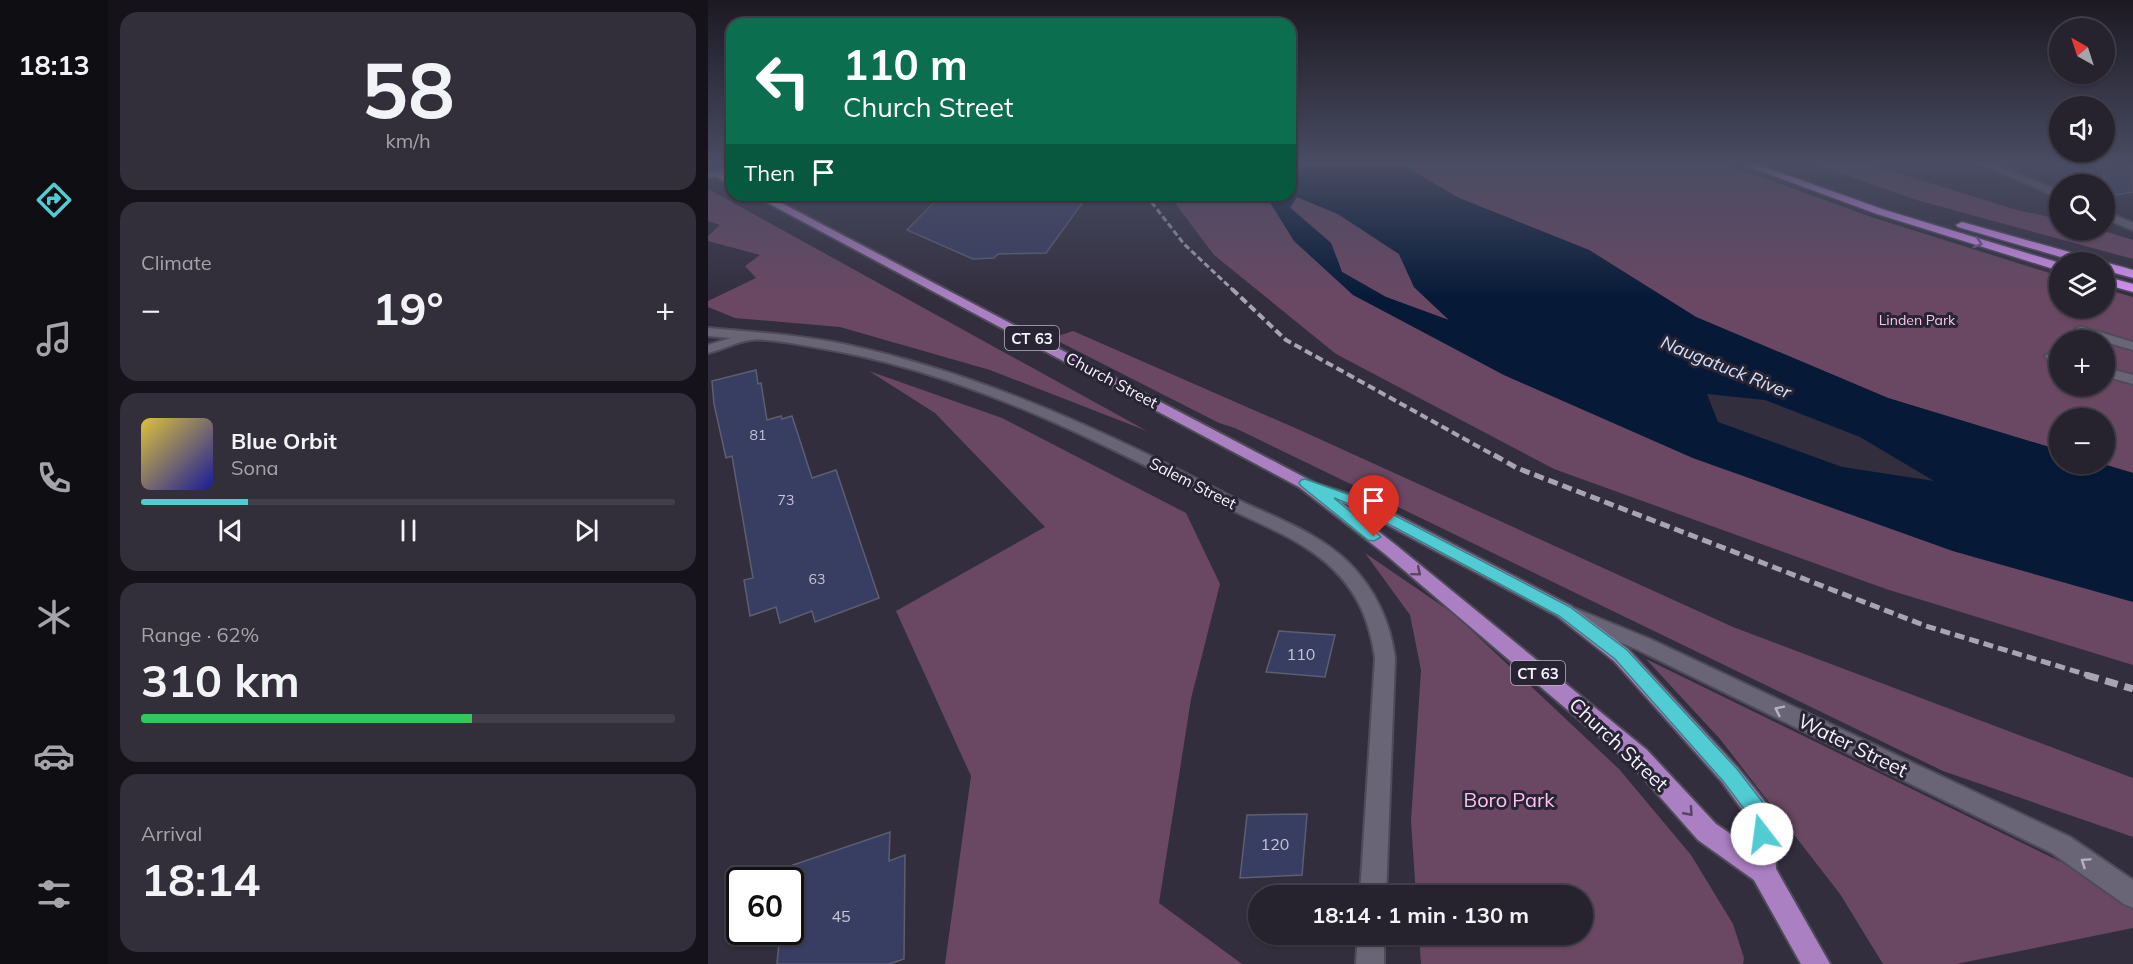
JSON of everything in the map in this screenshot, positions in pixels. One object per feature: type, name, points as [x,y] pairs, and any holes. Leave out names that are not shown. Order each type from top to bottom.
[{"type":"highway","points":[[1870,208],[2049,264]]},
{"type":"highway","points":[[1907,208],[2056,252]]},
{"type":"highway","points":[[2115,270],[2133,274]]},
{"type":"highway","points":[[2115,283],[2133,288]]},
{"type":"main road","name":"Church Street","points":[[783,208],[1305,483],[1362,504],[1564,612],[1621,655],[1674,710],[1737,783],[1761,816],[1762,871]]},
{"type":"main road","name":"Church Street","points":[[1305,483],[1391,550],[1639,757],[1707,831],[1762,871],[1816,964]]},
{"type":"street","points":[[2115,219],[2133,226]]},
{"type":"street","name":"Salem Street","points":[[708,332],[807,341],[845,348],[932,372],[1018,402],[1151,461],[1308,541],[1341,565],[1368,599],[1382,632],[1385,658],[1374,885]]},
{"type":"street","points":[[708,349],[751,336]]},
{"type":"street","points":[[2115,341],[2133,346]]},
{"type":"street","points":[[2115,374],[2133,380]]},
{"type":"street","name":"Water Street","points":[[1564,612],[1643,644],[2061,846],[2133,895]]},
{"type":"street","points":[[1370,964],[1371,945]]},
{"type":"green space","points":[[708,208],[742,208],[1147,431],[990,370],[840,327],[735,318],[708,307],[708,301],[756,278],[745,266],[760,255],[708,241],[708,236],[720,225],[708,221]]},
{"type":"green space","points":[[1179,208],[1283,208],[1353,294],[1504,375],[1693,458],[1953,551],[2133,601],[2133,665],[1886,589],[1554,469],[1336,354],[1214,255]]},
{"type":"green space","points":[[1291,208],[1323,208],[1338,214],[1399,254],[1414,287],[1450,321],[1386,297],[1342,272],[1331,243]]},
{"type":"green space","name":"Linden Park","points":[[1484,208],[1846,208],[2049,273],[2049,318],[2115,318],[2115,292],[2133,297],[2133,473],[2115,468],[2115,408],[2049,408],[2049,447],[1888,398],[1696,317],[1589,250]]},
{"type":"green space","points":[[1946,208],[2010,208],[2049,217],[2049,236]]},
{"type":"green space","points":[[2115,234],[2133,240],[2133,259],[2115,254],[2115,252],[2063,240],[2115,240]]},
{"type":"green space","points":[[1073,331],[1302,431],[1733,627],[2133,778],[2133,837],[1943,771],[1235,428],[1219,423],[1052,338]]},
{"type":"green space","points":[[869,371],[1002,418],[1186,513],[1220,584],[1191,699],[1159,903],[1242,964],[945,964],[971,776],[896,611],[1045,527],[935,413]]},
{"type":"green space","name":"Boro Park","points":[[1365,553],[1454,614],[1619,769],[1691,855],[1733,924],[1744,958],[1743,964],[1421,964],[1420,945],[1593,945],[1593,885],[1415,885],[1411,821],[1421,670],[1410,615]]},
{"type":"green space","points":[[1646,659],[2096,879],[2133,909],[2133,928],[1956,964],[1883,964],[1840,894],[1720,739]]},
{"type":"water","name":"Naugatuck River","points":[[1273,208],[1290,208],[1331,243],[1342,272],[1386,297],[1449,320],[1414,287],[1399,254],[1338,214],[1323,208],[1484,208],[1589,250],[1696,317],[1888,398],[2049,447],[2049,474],[2115,474],[2115,468],[2133,473],[2133,602],[1953,551],[1693,458],[1504,375],[1353,295],[1294,241]],"holes":[[[1707,394],[1765,400],[1860,437],[1934,481],[1842,467],[1718,422]]]},
{"type":"building","points":[[928,208],[1079,208],[1046,253],[998,254],[994,258],[973,259],[907,230]]},
{"type":"building","points":[[756,370],[758,384],[761,383],[767,420],[792,416],[812,478],[836,470],[879,598],[815,622],[812,611],[780,623],[776,607],[750,616],[744,580],[753,578],[732,456],[726,458],[714,404],[712,381]]},
{"type":"building","points":[[1279,631],[1335,635],[1325,677],[1266,672]]},
{"type":"building","points":[[1307,814],[1302,875],[1240,878],[1247,815]]},
{"type":"building","points":[[890,832],[889,861],[905,855],[904,959],[889,964],[777,964],[779,945],[804,945],[804,867],[790,866]]},
{"type":"railway","points":[[1156,208],[1184,244],[1233,290]]},
{"type":"railway","points":[[1232,289],[1286,340],[1497,457]]},
{"type":"railway","points":[[1494,455],[1517,468],[1926,626],[2091,676]]},
{"type":"railway","points":[[2086,675],[2133,689]]},
{"type":"route","points":[[1374,537],[1305,483],[1362,504],[1564,612],[1621,655],[1674,710],[1730,775],[1761,816],[1762,834]]}]
